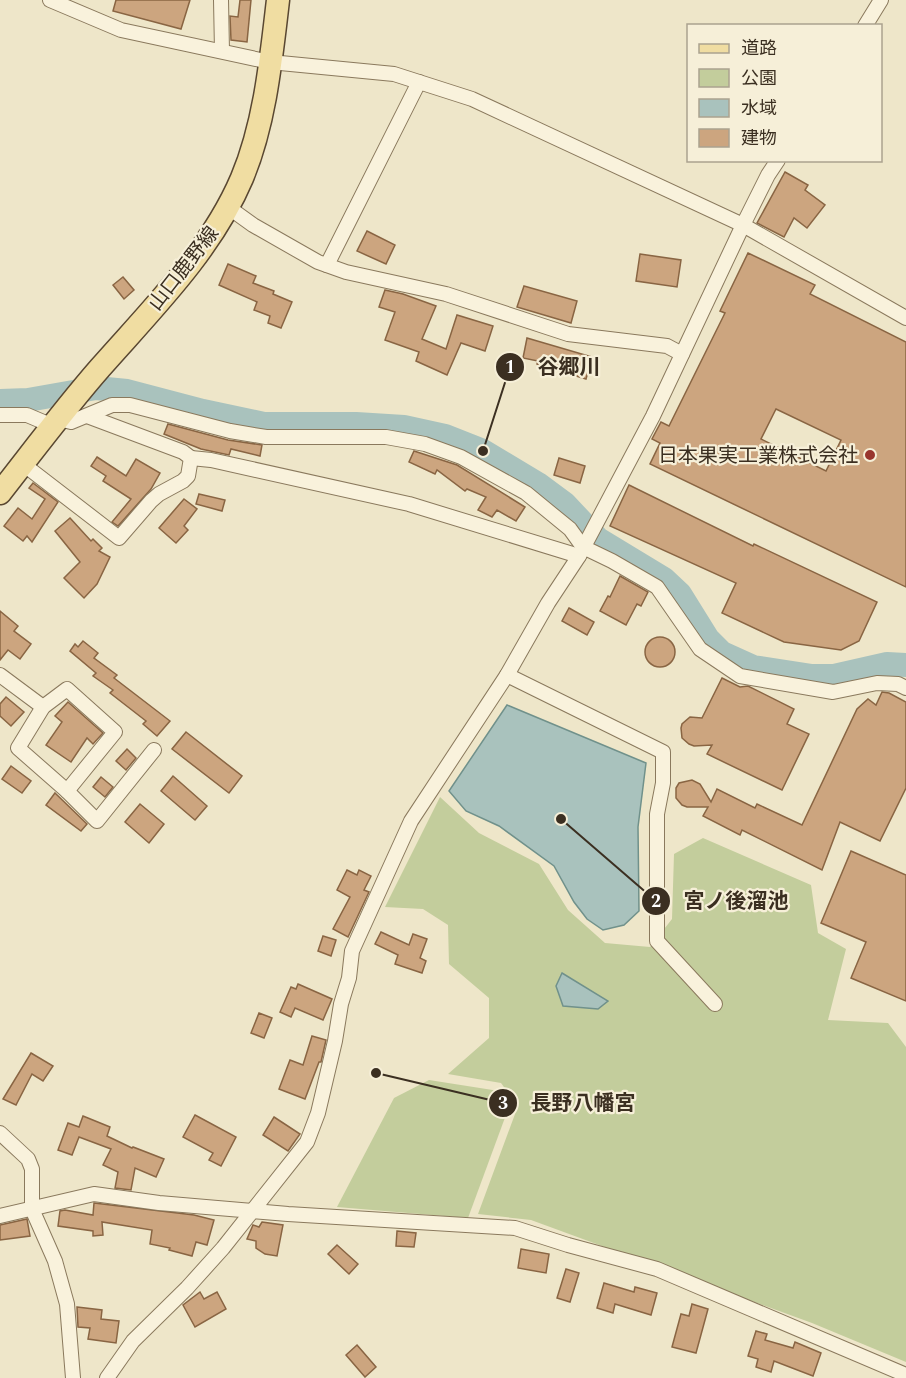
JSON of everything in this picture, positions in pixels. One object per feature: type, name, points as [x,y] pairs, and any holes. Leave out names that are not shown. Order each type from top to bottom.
[{"type":"main road","name":"山口鹿野線","points":[[0,493],[23,464],[67,417],[97,372],[201,248],[228,207],[256,139],[278,0]]},
{"type":"street","points":[[50,0],[121,30],[270,62],[394,74],[472,99],[743,225],[906,318]]},
{"type":"street","points":[[221,0],[222,51]]},
{"type":"street","points":[[866,24],[881,0]]},
{"type":"street","points":[[327,265],[419,82]]},
{"type":"street","points":[[107,1378],[133,1341],[187,1288],[254,1210],[307,1142],[318,1113],[335,1041],[341,1004],[349,978],[352,951],[411,821],[507,675],[583,548],[653,416],[743,225],[777,162]]},
{"type":"street","points":[[228,207],[274,238],[318,262],[346,272],[446,294],[568,334],[667,346],[682,354]]},
{"type":"street","points":[[67,417],[112,405],[130,405],[230,431],[266,437],[386,437],[425,444],[461,457],[526,493],[570,529],[583,548]]},
{"type":"street","points":[[0,415],[67,417],[183,452],[191,458],[211,460],[410,504],[583,548],[612,561],[657,587],[700,649],[740,676],[833,692],[878,683],[898,684],[906,688]]},
{"type":"street","points":[[23,464],[119,538],[151,501],[188,476],[191,458]]},
{"type":"street","points":[[0,675],[43,707]]},
{"type":"street","points":[[507,675],[663,752],[663,783],[657,814],[657,941],[715,1004]]},
{"type":"street","points":[[67,791],[115,732],[67,689],[43,707],[18,748],[97,821],[154,750]]},
{"type":"street","points":[[0,1133],[28,1159],[32,1169],[32,1209],[55,1261],[67,1304],[73,1378]]},
{"type":"street","points":[[0,1216],[93,1194],[159,1203],[383,1221],[515,1228],[657,1269],[906,1375]]},
{"type":"green space","points":[[440,797],[479,833],[539,864],[568,910],[605,943],[650,947],[672,919],[674,854],[703,838],[811,885],[818,933],[846,949],[828,1020],[888,1023],[906,1047],[906,1362],[812,1323],[531,1220],[478,1214],[518,1106],[501,1083],[448,1074],[489,1038],[489,998],[449,964],[448,925],[423,909],[385,907]]},
{"type":"green space","points":[[429,1080],[499,1091],[510,1104],[468,1218],[337,1207],[394,1098]]},
{"type":"water","points":[[507,705],[646,763],[638,827],[639,911],[624,925],[603,930],[587,919],[574,902],[554,866],[499,826],[466,811],[449,791]]},
{"type":"water","points":[[562,973],[608,1001],[598,1009],[563,1006],[556,986]]},
{"type":"building","points":[[116,0],[190,0],[181,29],[113,11]]},
{"type":"building","points":[[240,0],[251,0],[247,42],[231,40],[230,16],[238,17]]},
{"type":"building","points":[[785,172],[808,185],[805,190],[825,205],[807,228],[794,218],[784,237],[757,223]]},
{"type":"building","points":[[367,231],[395,245],[386,264],[357,251]]},
{"type":"building","points":[[748,253],[815,285],[810,294],[906,342],[906,587],[650,464],[660,443],[652,439],[661,422],[669,426],[725,313],[720,311]],"holes":[[[776,409],[841,440],[826,471],[761,439]]]},
{"type":"building","points":[[640,254],[681,260],[677,287],[636,281]]},
{"type":"building","points":[[228,264],[256,276],[253,283],[274,291],[273,294],[292,302],[281,328],[268,323],[270,316],[254,310],[257,302],[219,285]]},
{"type":"building","points":[[123,277],[134,290],[124,299],[113,285]]},
{"type":"building","points":[[524,286],[577,301],[571,323],[517,307]]},
{"type":"building","points":[[385,290],[436,306],[422,339],[446,349],[457,315],[493,326],[485,351],[461,343],[447,375],[416,361],[419,352],[385,340],[395,312],[379,307]]},
{"type":"building","points":[[527,338],[592,357],[586,379],[537,364],[538,361],[523,358]]},
{"type":"building","points":[[168,424],[228,440],[262,445],[260,456],[231,449],[229,455],[201,449],[164,434]]},
{"type":"building","points":[[414,451],[457,465],[525,507],[516,521],[497,510],[492,517],[478,510],[486,497],[467,489],[465,491],[437,470],[435,474],[409,462]]},
{"type":"building","points":[[97,457],[126,476],[136,459],[160,473],[151,489],[118,526],[112,522],[131,499],[103,481],[106,476],[91,466]]},
{"type":"building","points":[[559,458],[585,466],[580,483],[554,475]]},
{"type":"building","points":[[33,483],[58,502],[32,542],[27,536],[23,541],[4,526],[18,508],[32,519],[45,499],[29,488]]},
{"type":"building","points":[[629,485],[753,546],[754,544],[877,602],[859,641],[841,650],[784,642],[722,613],[736,583],[610,526]]},
{"type":"building","points":[[199,494],[225,500],[222,511],[196,504]]},
{"type":"building","points":[[184,499],[197,509],[184,526],[188,530],[176,543],[159,528]]},
{"type":"building","points":[[70,518],[91,541],[93,539],[102,548],[99,551],[110,557],[97,584],[84,598],[64,578],[80,562],[55,531]]},
{"type":"building","points":[[620,576],[648,592],[641,606],[637,604],[626,625],[600,611]]},
{"type":"building","points":[[569,608],[594,622],[587,635],[562,621]]},
{"type":"building","points":[[0,611],[18,626],[14,631],[31,644],[20,659],[8,650],[0,660]]},
{"type":"building","points":[[660,637],[671,641],[675,652],[671,663],[660,667],[649,663],[645,652],[649,641]]},
{"type":"building","points":[[83,641],[98,653],[94,658],[117,675],[114,678],[170,721],[157,736],[143,724],[146,721],[110,693],[113,690],[93,676],[96,673],[70,651],[75,644],[78,647]]},
{"type":"building","points":[[722,678],[740,687],[748,686],[794,709],[787,724],[809,734],[782,790],[707,754],[712,745],[694,746],[682,738],[682,724],[690,717],[702,718]]},
{"type":"building","points":[[882,692],[906,702],[906,788],[880,841],[840,822],[822,870],[742,830],[740,835],[703,816],[708,807],[687,807],[676,798],[676,788],[679,783],[692,780],[700,784],[711,802],[717,789],[755,808],[757,804],[802,825],[857,709],[868,699],[876,705]]},
{"type":"building","points":[[6,697],[24,712],[11,726],[0,716],[0,704]]},
{"type":"building","points":[[68,702],[103,733],[93,744],[87,738],[71,762],[46,745],[62,722],[55,716]]},
{"type":"building","points":[[186,732],[242,776],[229,793],[172,749]]},
{"type":"building","points":[[127,749],[136,758],[126,770],[116,761]]},
{"type":"building","points":[[11,766],[31,781],[22,793],[2,779]]},
{"type":"building","points":[[173,776],[207,806],[195,820],[161,791]]},
{"type":"building","points":[[101,777],[113,787],[105,797],[93,787]]},
{"type":"building","points":[[55,793],[87,824],[81,831],[46,805]]},
{"type":"building","points":[[140,804],[164,824],[149,843],[125,822]]},
{"type":"building","points":[[851,851],[906,875],[906,1001],[851,978],[866,942],[821,923]]},
{"type":"building","points":[[347,870],[357,875],[359,870],[371,876],[364,890],[369,892],[348,937],[333,929],[350,897],[337,890]]},
{"type":"building","points":[[381,932],[409,945],[413,934],[427,939],[420,958],[426,961],[422,973],[395,964],[398,955],[375,944]]},
{"type":"building","points":[[323,936],[336,940],[331,956],[318,951]]},
{"type":"building","points":[[298,984],[332,999],[323,1020],[295,1008],[291,1017],[280,1012],[291,987],[296,989]]},
{"type":"building","points":[[259,1013],[272,1018],[264,1038],[251,1033]]},
{"type":"building","points":[[312,1036],[326,1040],[321,1062],[319,1062],[305,1099],[279,1089],[290,1060],[303,1065]]},
{"type":"building","points":[[31,1053],[53,1066],[43,1081],[32,1074],[16,1105],[3,1099]]},
{"type":"building","points":[[195,1115],[236,1137],[221,1166],[209,1160],[213,1153],[183,1137]]},
{"type":"building","points":[[83,1116],[110,1127],[107,1136],[164,1159],[156,1177],[135,1168],[131,1190],[115,1188],[118,1172],[103,1165],[111,1149],[79,1137],[72,1155],[58,1150],[68,1123],[79,1127]]},
{"type":"building","points":[[274,1117],[300,1134],[288,1151],[263,1135]]},
{"type":"building","points":[[94,1203],[194,1215],[214,1220],[207,1245],[196,1242],[192,1256],[150,1244],[152,1230],[102,1222],[103,1235],[93,1236],[93,1231],[58,1226],[60,1211],[93,1215]]},
{"type":"building","points":[[27,1219],[30,1236],[0,1240],[0,1225]]},
{"type":"building","points":[[262,1222],[283,1225],[277,1256],[265,1254],[256,1248],[256,1241],[247,1239],[253,1225],[259,1227]]},
{"type":"building","points":[[397,1231],[416,1233],[414,1247],[396,1246]]},
{"type":"building","points":[[337,1245],[358,1264],[349,1274],[328,1254]]},
{"type":"building","points":[[521,1249],[549,1254],[546,1273],[518,1268]]},
{"type":"building","points":[[566,1269],[579,1273],[570,1302],[557,1298]]},
{"type":"building","points":[[604,1283],[634,1292],[635,1287],[657,1293],[651,1315],[615,1304],[613,1313],[597,1308]]},
{"type":"building","points":[[200,1292],[204,1299],[217,1292],[226,1309],[195,1327],[183,1305]]},
{"type":"building","points":[[692,1304],[708,1309],[696,1353],[672,1347],[681,1314],[689,1316]]},
{"type":"building","points":[[77,1307],[102,1310],[101,1319],[119,1321],[116,1343],[88,1339],[90,1328],[78,1327]]},
{"type":"building","points":[[756,1331],[767,1334],[765,1340],[793,1348],[795,1342],[821,1353],[813,1376],[774,1361],[771,1372],[756,1367],[758,1359],[748,1356]]},
{"type":"building","points":[[357,1345],[376,1367],[365,1377],[346,1355]]},
{"type":"waterway","points":[[0,401],[28,400],[96,388],[127,391],[264,424],[356,424],[404,427],[445,436],[483,451],[538,484],[565,504],[598,539],[664,579],[680,594],[708,639],[722,653],[753,667],[812,676],[834,676],[887,664],[906,665]]},
{"type":"place","name":"谷郷川","points":[[483,451]]},
{"type":"place","name":"日本果実工業株式会社","points":[[870,455]]},
{"type":"place","name":"宮ノ後溜池","points":[[561,819]]},
{"type":"place","name":"長野八幡宮","points":[[376,1073]]}]
